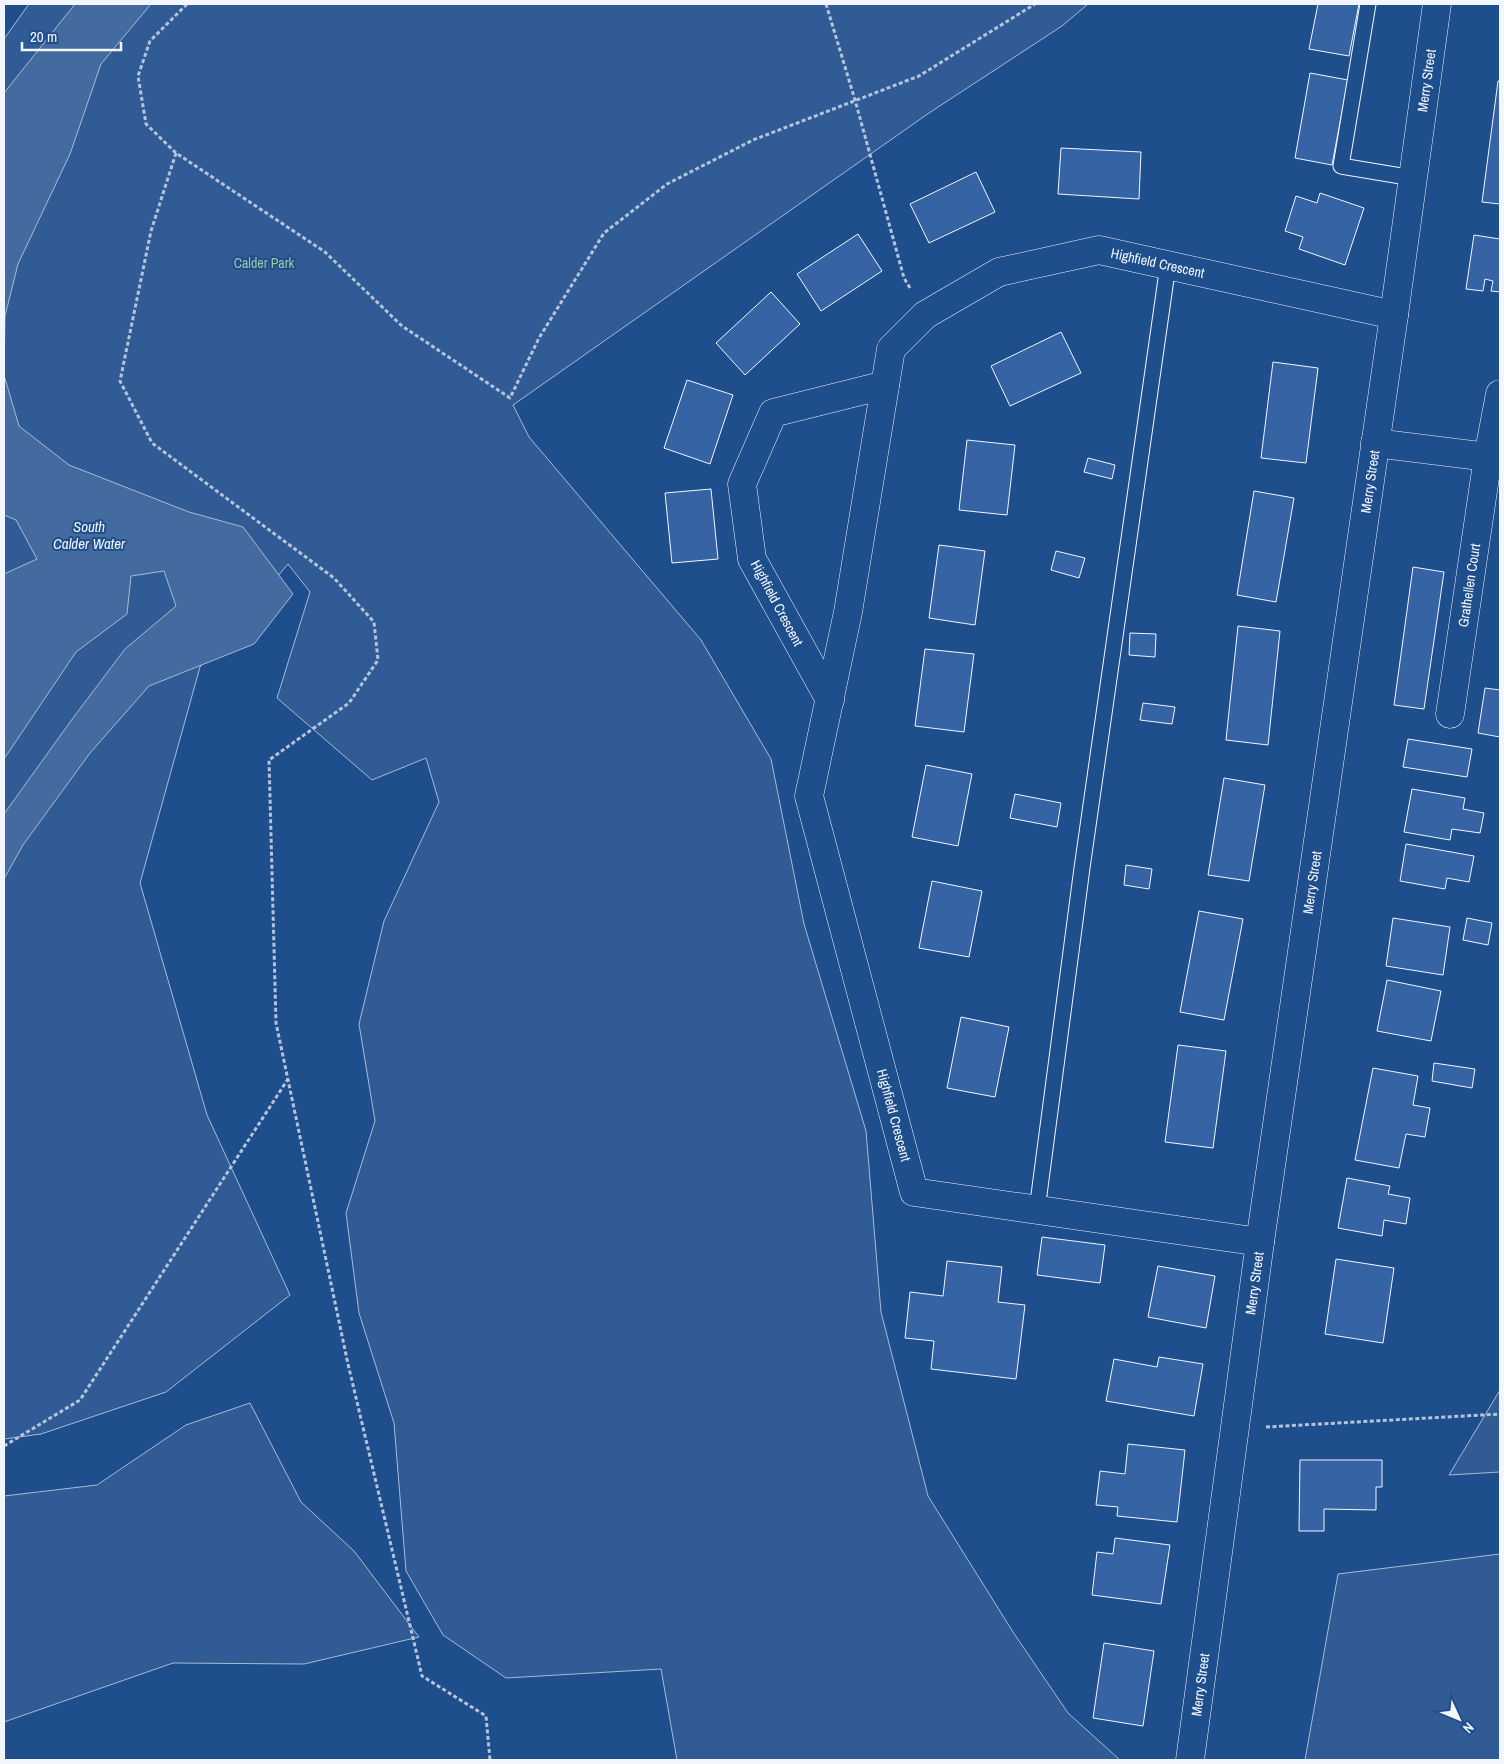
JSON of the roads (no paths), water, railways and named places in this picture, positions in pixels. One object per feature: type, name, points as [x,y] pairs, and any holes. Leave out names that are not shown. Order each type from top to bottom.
[{"type":"street","name":"Merry Street","points":[[1190,1760],[1260,1242],[1394,316],[1437,4]]},
{"type":"street","name":"Highfield Crescent","points":[[1260,1242],[914,1192],[809,796],[848,612],[891,349],[925,315],[999,272],[1100,250],[1394,316]]},
{"type":"street","name":"Highfield Crescent","points":[[830,700],[752,558],[742,484],[773,413],[885,384]]},
{"type":"street","name":"Grathellen Court","points":[[1450,714],[1488,456],[1500,394]]},
{"type":"street","points":[[1375,443],[1488,456]]},
{"type":"lane","points":[[1368,4],[1341,166],[1413,178]]},
{"type":"lane","points":[[1037,1210],[1082,868],[1168,265]]},
{"type":"water","points":[[75,4],[151,4],[101,64],[70,154],[18,264],[5,316],[4,375],[4,93]]},
{"type":"water","name":"South Calder Water","points":[[4,375],[19,426],[69,465],[189,512],[243,527],[293,594],[254,644],[149,686],[90,753],[23,845],[4,879],[4,814],[125,649],[176,606],[164,571],[131,576],[127,614],[76,652],[4,759],[4,574],[37,559],[16,520],[4,515]]},
{"type":"park label","name":"Calder Park","points":[[264,263]]}]
